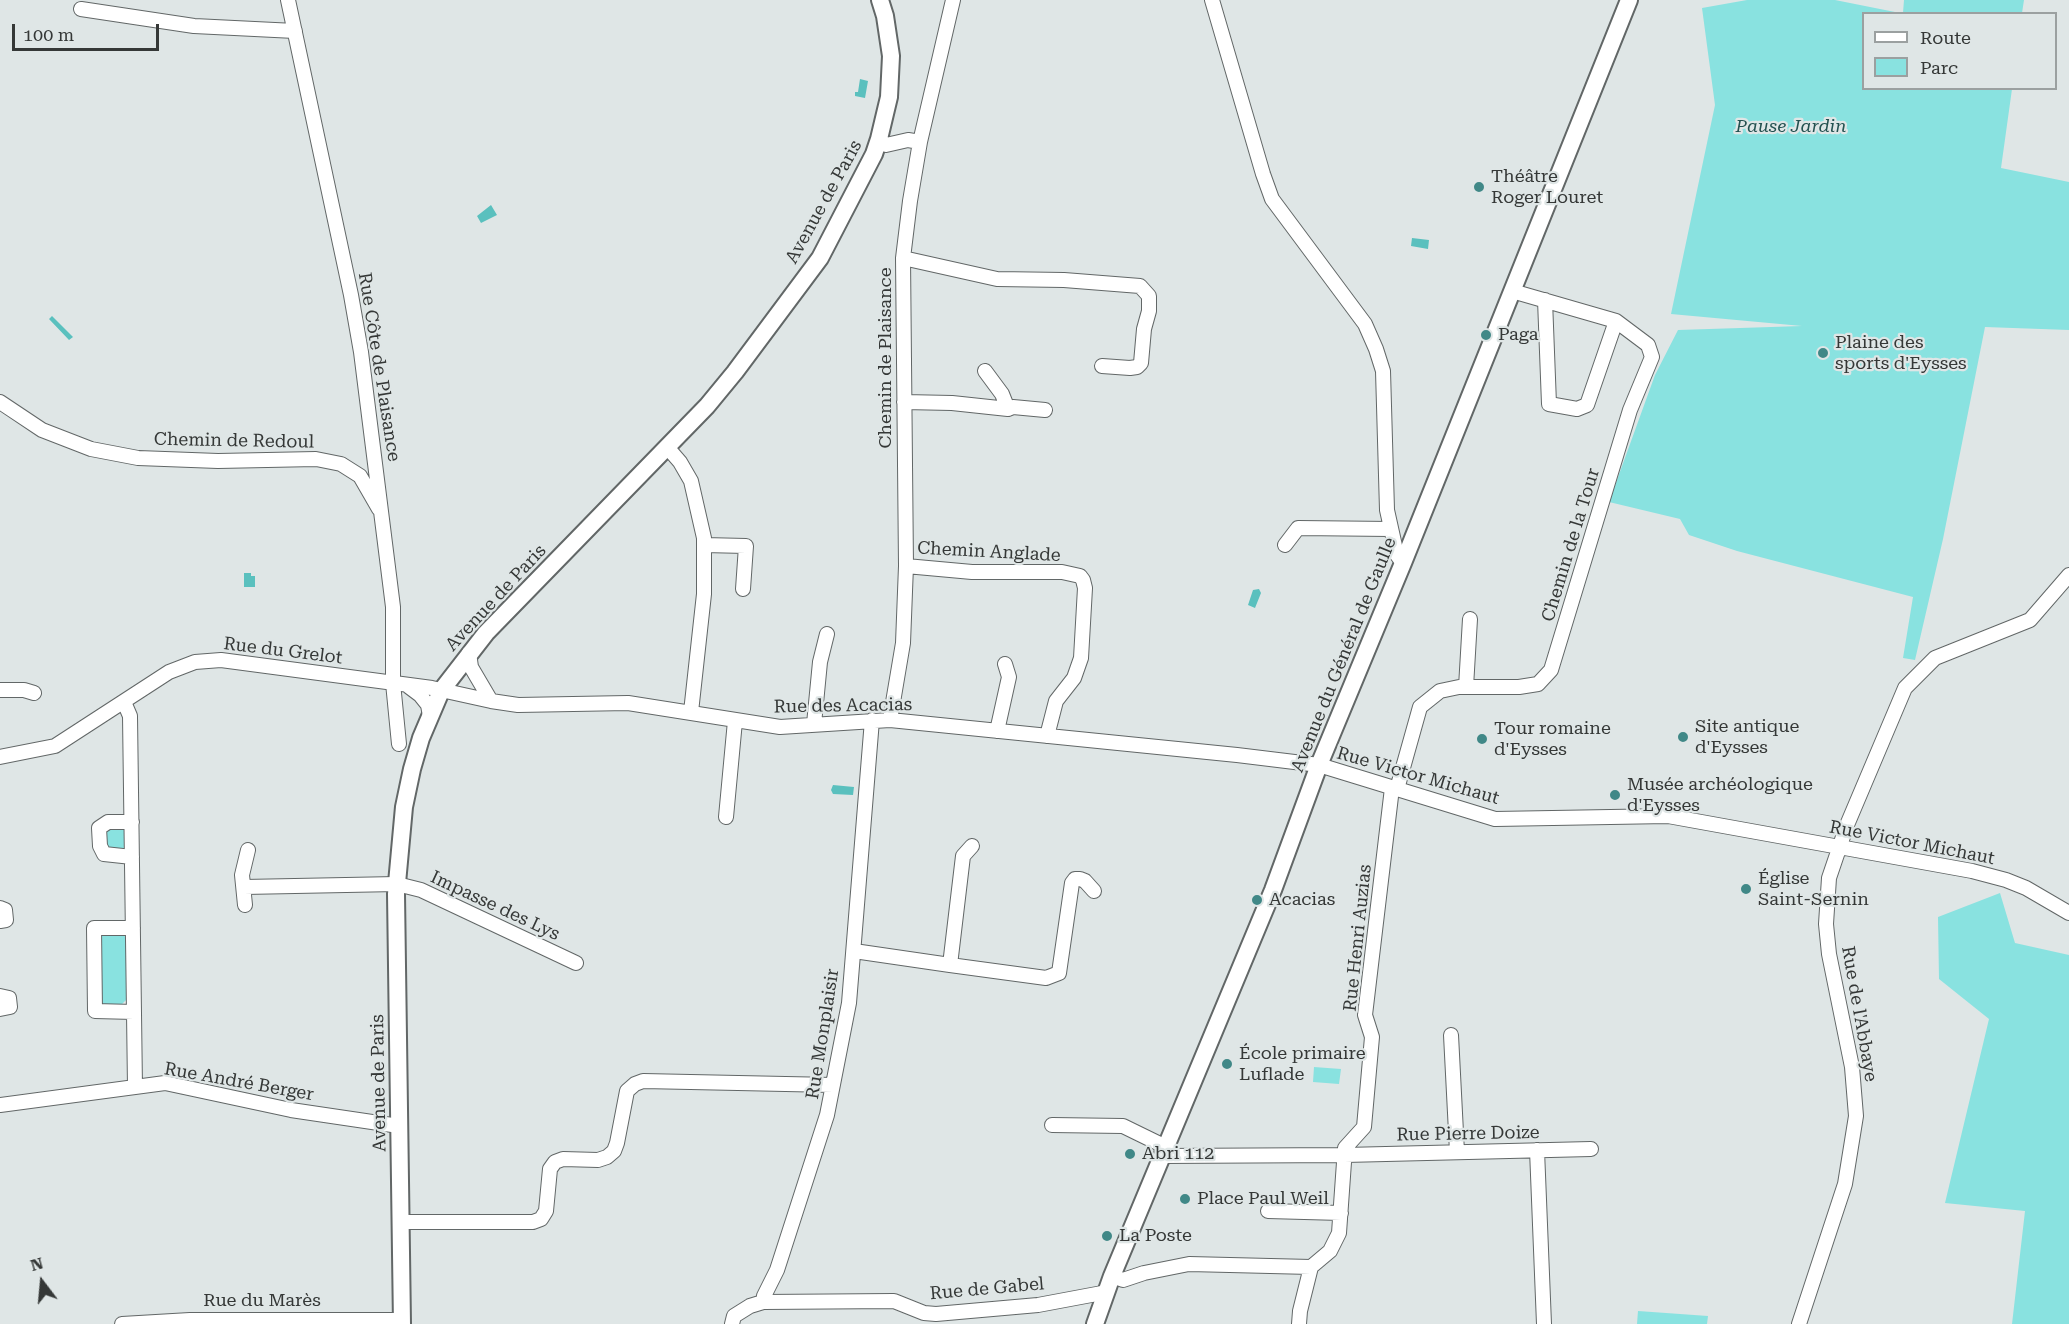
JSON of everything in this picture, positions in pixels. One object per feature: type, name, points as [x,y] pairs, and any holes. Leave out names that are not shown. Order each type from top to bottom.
[{"type":"main road","name":"Avenue de Paris","points":[[402,1322],[397,884],[404,807],[412,769],[430,716],[441,691],[486,633],[707,406],[735,372],[819,258],[874,154],[889,97],[891,56],[885,16],[880,0]]},
{"type":"main road","name":"Avenue du Général de Gaulle","points":[[1095,1324],[1112,1276],[1273,890],[1319,765],[1403,563],[1629,0]]},
{"type":"street","name":"Rue Côte de Plaisance","points":[[288,0],[351,295],[393,607],[400,684],[399,744]]},
{"type":"street","name":"Chemin de Plaisance","points":[[890,720],[903,643],[906,566],[903,258],[920,142],[953,0]]},
{"type":"street","points":[[1212,0],[1272,199],[1365,324],[1376,349],[1383,371],[1387,510],[1397,555],[1403,563]]},
{"type":"street","points":[[81,9],[194,26],[295,31]]},
{"type":"street","points":[[879,139],[886,145],[908,140],[920,142]]},
{"type":"street","points":[[903,258],[997,279],[1064,280],[1140,286],[1149,296],[1141,363],[1137,367],[1130,368],[1102,366]]},
{"type":"street","points":[[1512,291],[1545,300],[1616,321],[1587,405],[1577,409],[1549,404],[1545,300]]},
{"type":"street","name":"Chemin de la Tour","points":[[1394,789],[1420,706],[1440,691],[1466,687],[1519,687],[1538,684],[1551,670],[1630,410],[1652,357],[1648,345],[1616,321]]},
{"type":"street","points":[[985,371],[1002,394],[1008,409]]},
{"type":"street","name":"Chemin de Redoul","points":[[0,402],[42,430],[91,449],[138,458],[218,461],[316,459],[341,464],[360,476],[382,513]]},
{"type":"street","points":[[904,402],[1045,410]]},
{"type":"street","points":[[667,447],[680,462],[691,481],[699,510],[704,545],[704,594],[691,712]]},
{"type":"street","points":[[1285,545],[1298,528],[1391,529]]},
{"type":"street","points":[[704,545],[746,546],[743,589]]},
{"type":"street","name":"Chemin Anglade","points":[[906,566],[972,572],[1062,572],[1080,576],[1085,588],[1081,658],[1074,678],[1056,701],[1047,736]]},
{"type":"street","name":"Rue de l'Abbaye","points":[[1799,1324],[1845,1184],[1856,1116],[1852,1067],[1829,954],[1826,924],[1829,878],[1840,847],[1905,688],[1935,658],[2030,620],[2069,575]]},
{"type":"street","points":[[1466,687],[1470,619]]},
{"type":"street","points":[[814,724],[822,648],[827,634]]},
{"type":"street","points":[[470,653],[471,667],[491,701]]},
{"type":"street","name":"Rue du Grelot","points":[[0,758],[56,746],[182,666],[209,660],[441,691]]},
{"type":"street","points":[[997,731],[1009,677],[1005,664]]},
{"type":"street","points":[[400,684],[420,695],[428,705],[430,716]]},
{"type":"street","points":[[0,690],[24,690],[34,693]]},
{"type":"street","name":"Rue des Acacias","points":[[441,691],[518,705],[628,703],[780,727],[890,720],[1319,765]]},
{"type":"street","points":[[124,702],[130,716],[135,1087]]},
{"type":"street","name":"Rue Monplaisir","points":[[763,1302],[777,1270],[827,1114],[849,1003],[872,720]]},
{"type":"street","points":[[726,817],[735,721]]},
{"type":"street","name":"Rue Victor Michaut","points":[[1319,765],[1495,819],[1668,816],[1934,864],[2006,880],[2026,888],[2064,910]]},
{"type":"street","name":"Rue Henri Auzias","points":[[1311,1267],[1330,1251],[1339,1233],[1345,1148],[1364,1127],[1372,1037],[1365,1015],[1394,789]]},
{"type":"street","points":[[132,822],[108,822],[99,828],[100,846],[104,854],[132,857]]},
{"type":"street","points":[[950,965],[963,856],[972,846]]},
{"type":"street","points":[[245,905],[242,875],[248,850]]},
{"type":"street","points":[[854,951],[1047,978],[1059,973],[1072,883],[1075,879],[1080,879],[1094,891]]},
{"type":"street","name":"Impasse des Lys","points":[[244,887],[397,884],[421,890],[576,963]]},
{"type":"street","points":[[2064,910],[2069,897]]},
{"type":"street","points":[[0,908],[5,909],[6,920],[0,921]]},
{"type":"street","points":[[133,928],[93,928],[95,1011],[134,1012]]},
{"type":"street","points":[[0,996],[9,998],[10,1007],[0,1009]]},
{"type":"street","points":[[1451,1035],[1457,1152]]},
{"type":"street","points":[[401,1222],[533,1222],[541,1219],[546,1211],[548,1176],[555,1162],[563,1159],[598,1160],[614,1151],[627,1091],[643,1081],[833,1084]]},
{"type":"street","name":"Rue André Berger","points":[[0,1105],[165,1083],[291,1110],[399,1126]]},
{"type":"street","points":[[1052,1125],[1123,1126],[1164,1152]]},
{"type":"street","name":"Rue Pierre Doize","points":[[1164,1152],[1345,1155],[1591,1149]]},
{"type":"street","points":[[1537,1150],[1544,1324]]},
{"type":"street","points":[[1268,1211],[1341,1213]]},
{"type":"street","points":[[1112,1276],[1123,1280],[1189,1264],[1311,1267],[1299,1324]]},
{"type":"street","name":"Rue de Gabel","points":[[763,1302],[894,1301],[924,1313],[969,1312],[1038,1305],[1106,1294]]},
{"type":"street","points":[[732,1324],[734,1316],[750,1306],[763,1302]]},
{"type":"street","points":[[910,1324],[912,1309]]},
{"type":"street","name":"Rue du Marès","points":[[122,1324],[190,1320],[402,1322]]},
{"type":"green space","name":"Plaine des sports d'Eysses","points":[[1747,0],[1835,0],[1895,12],[1862,12],[1862,90],[2012,90],[2001,168],[2069,182],[2069,330],[1985,327],[1943,539],[1915,660],[1903,658],[1913,597],[1737,551],[1689,535],[1680,519],[1609,502],[1655,375],[1678,330],[1802,326],[1671,314],[1715,105],[1702,8]]},
{"type":"green space","points":[[1904,0],[2024,0],[2022,12],[1903,12]]},
{"type":"green space","points":[[123,826],[126,830],[126,846],[122,849],[106,848],[104,831],[106,828]]},
{"type":"green space","points":[[2000,893],[2015,943],[2069,955],[2069,1324],[2012,1324],[2025,1211],[1945,1203],[1989,1019],[1939,979],[1938,917]]},
{"type":"green space","points":[[121,932],[127,939],[128,998],[119,1007],[107,1008],[101,1002],[100,938],[105,933]]},
{"type":"green space","points":[[1314,1067],[1341,1069],[1339,1084],[1313,1082]]},
{"type":"green space","points":[[1638,1311],[1708,1316],[1707,1324],[1637,1324]]},
{"type":"shaded area","points":[[860,79],[868,81],[865,98],[855,96]]},
{"type":"shaded area","points":[[491,205],[497,215],[481,223],[477,216]]},
{"type":"shaded area","points":[[1412,238],[1429,240],[1428,249],[1411,246]]},
{"type":"shaded area","points":[[52,316],[73,337],[69,340],[49,319]]},
{"type":"shaded area","points":[[244,573],[251,573],[251,576],[255,576],[255,587],[244,587]]},
{"type":"shaded area","points":[[1259,589],[1261,593],[1255,608],[1248,605],[1253,590]]},
{"type":"shaded area","points":[[833,785],[854,787],[853,795],[833,794],[831,790]]},
{"type":"place","name":"Théâtre Roger Louret","points":[[1479,187]]},
{"type":"place","name":"Paga","points":[[1486,335]]},
{"type":"place","name":"Plaine des sports d'Eysses","points":[[1823,353]]},
{"type":"place","name":"Site antique d'Eysses","points":[[1683,737]]},
{"type":"place","name":"Tour romaine d'Eysses","points":[[1482,739]]},
{"type":"place","name":"Musée archéologique d'Eysses","points":[[1615,795]]},
{"type":"place","name":"Église Saint-Sernin","points":[[1746,889]]},
{"type":"place","name":"Acacias","points":[[1257,900]]},
{"type":"place","name":"École primaire Luflade","points":[[1227,1064]]},
{"type":"place","name":"Abri 112","points":[[1130,1154]]},
{"type":"place","name":"Place Paul Weil","points":[[1185,1199]]},
{"type":"place","name":"La Poste","points":[[1107,1236]]},
{"type":"park label","name":"Pause Jardin","points":[[1791,127]]}]
